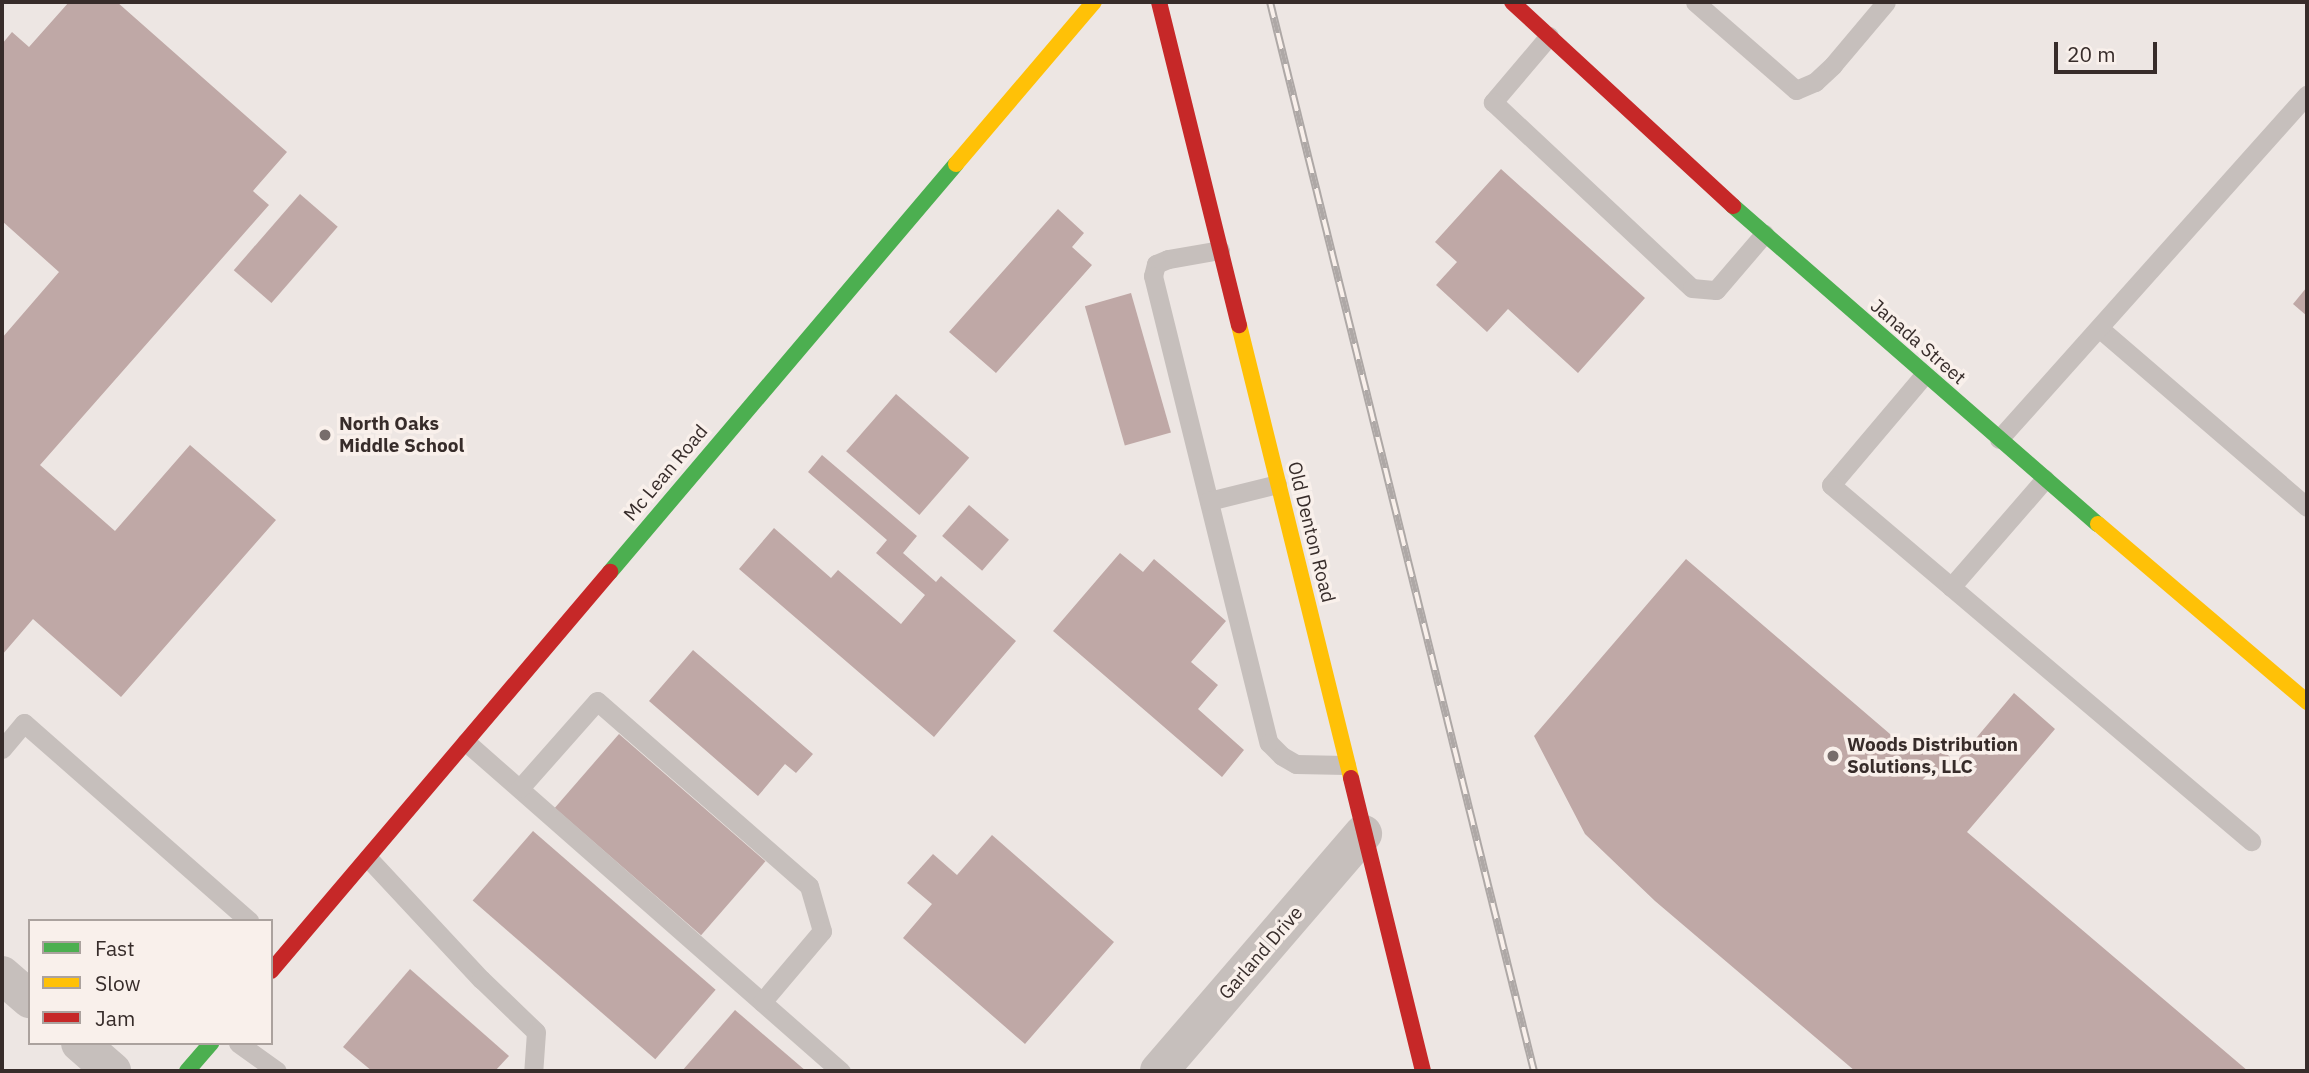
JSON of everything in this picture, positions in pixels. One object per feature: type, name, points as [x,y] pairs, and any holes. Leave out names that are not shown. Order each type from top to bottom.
[{"type":"street","name":"Mc Lean Road","points":[[273,965],[279,947],[368,858],[1094,2]]},
{"type":"street","name":"Old Denton Road","points":[[1159,2],[1423,1071]]},
{"type":"street","name":"Janada Street","points":[[1512,2],[1765,234],[1924,375],[2307,702]]},
{"type":"street","name":"Garland Drive","points":[[1158,1071],[1363,834]]},
{"type":"street","points":[[2,975],[28,997]]},
{"type":"street","points":[[82,1045],[112,1071]]},
{"type":"street","points":[[187,1071],[209,1045]]},
{"type":"lane","points":[[1695,2],[1796,90],[1815,82],[1833,65],[1886,2]]},
{"type":"lane","points":[[1549,36],[1493,102],[1692,288],[1716,290],[1765,234]]},
{"type":"lane","points":[[1999,439],[2307,95]]},
{"type":"lane","points":[[1220,250],[1168,259],[1156,264],[1153,276],[1269,743],[1282,756],[1296,764],[1346,765]]},
{"type":"lane","points":[[2099,328],[2307,507]]},
{"type":"lane","points":[[1924,375],[1831,485],[2251,841]]},
{"type":"lane","points":[[1951,587],[2045,479]]},
{"type":"lane","points":[[1209,501],[1277,484]]},
{"type":"lane","points":[[520,788],[597,701],[809,886],[821,931],[762,1002]]},
{"type":"lane","points":[[2,749],[24,723],[247,919]]},
{"type":"lane","points":[[466,741],[554,822],[841,1071]]},
{"type":"lane","points":[[368,858],[481,979],[536,1032],[533,1071]]},
{"type":"lane","points":[[241,1045],[277,1071]]},
{"type":"building","points":[[69,2],[117,2],[287,152],[253,191],[269,205],[40,465],[115,531],[190,445],[276,520],[121,697],[33,619],[2,655],[2,338],[59,272],[2,221],[2,44],[12,32],[29,47]]},
{"type":"building","points":[[1501,169],[1645,298],[1578,373],[1508,309],[1487,332],[1436,285],[1457,262],[1435,242]]},
{"type":"building","points":[[300,194],[338,227],[271,303],[234,270]]},
{"type":"building","points":[[1058,209],[1084,233],[1072,247],[1092,265],[996,373],[949,332]]},
{"type":"building","points":[[2307,287],[2307,316],[2293,304]]},
{"type":"building","points":[[1131,293],[1171,432],[1125,446],[1085,306]]},
{"type":"building","points":[[896,394],[969,458],[919,515],[846,451]]},
{"type":"building","points":[[822,455],[917,536],[903,553],[936,582],[941,576],[1016,641],[934,737],[739,569],[774,528],[831,578],[838,570],[901,624],[925,595],[876,553],[887,540],[808,472]]},
{"type":"building","points":[[969,505],[1009,540],[982,571],[942,536]]},
{"type":"building","points":[[1120,553],[1143,572],[1154,559],[1226,621],[1191,662],[1218,685],[1198,709],[1244,750],[1222,777],[1053,631]]},
{"type":"building","points":[[1686,559],[1911,752],[1925,735],[1956,762],[2014,693],[2055,729],[1967,832],[2248,1071],[1855,1071],[1655,901],[1585,834],[1534,736]]},
{"type":"building","points":[[693,650],[813,754],[796,773],[785,764],[758,796],[649,701]]},
{"type":"building","points":[[619,734],[765,861],[701,935],[555,808]]},
{"type":"building","points":[[533,831],[716,990],[655,1059],[473,900]]},
{"type":"building","points":[[992,835],[1114,942],[1025,1044],[903,938],[932,904],[907,883],[933,854],[957,875]]},
{"type":"building","points":[[410,969],[509,1056],[495,1071],[372,1071],[343,1047]]},
{"type":"building","points":[[735,1010],[806,1071],[682,1071]]},
{"type":"railway","points":[[1270,2],[1534,1071]]},
{"type":"traffic: fast","points":[[610,572],[956,164]]},
{"type":"traffic: fast","points":[[1733,206],[2098,524]]},
{"type":"traffic: fast","points":[[187,1071],[209,1045]]},
{"type":"traffic: slow","points":[[956,164],[1094,2]]},
{"type":"traffic: slow","points":[[1239,325],[1351,778]]},
{"type":"traffic: slow","points":[[2098,524],[2307,702]]},
{"type":"traffic: jam","points":[[1159,2],[1239,325]]},
{"type":"traffic: jam","points":[[1512,2],[1733,206]]},
{"type":"traffic: jam","points":[[273,969],[610,572]]},
{"type":"traffic: jam","points":[[1351,778],[1423,1071]]},
{"type":"place","name":"North Oaks Middle School","points":[[325,435]]},
{"type":"place","name":"Woods Distribution Solutions, LLC","points":[[1833,756]]}]
